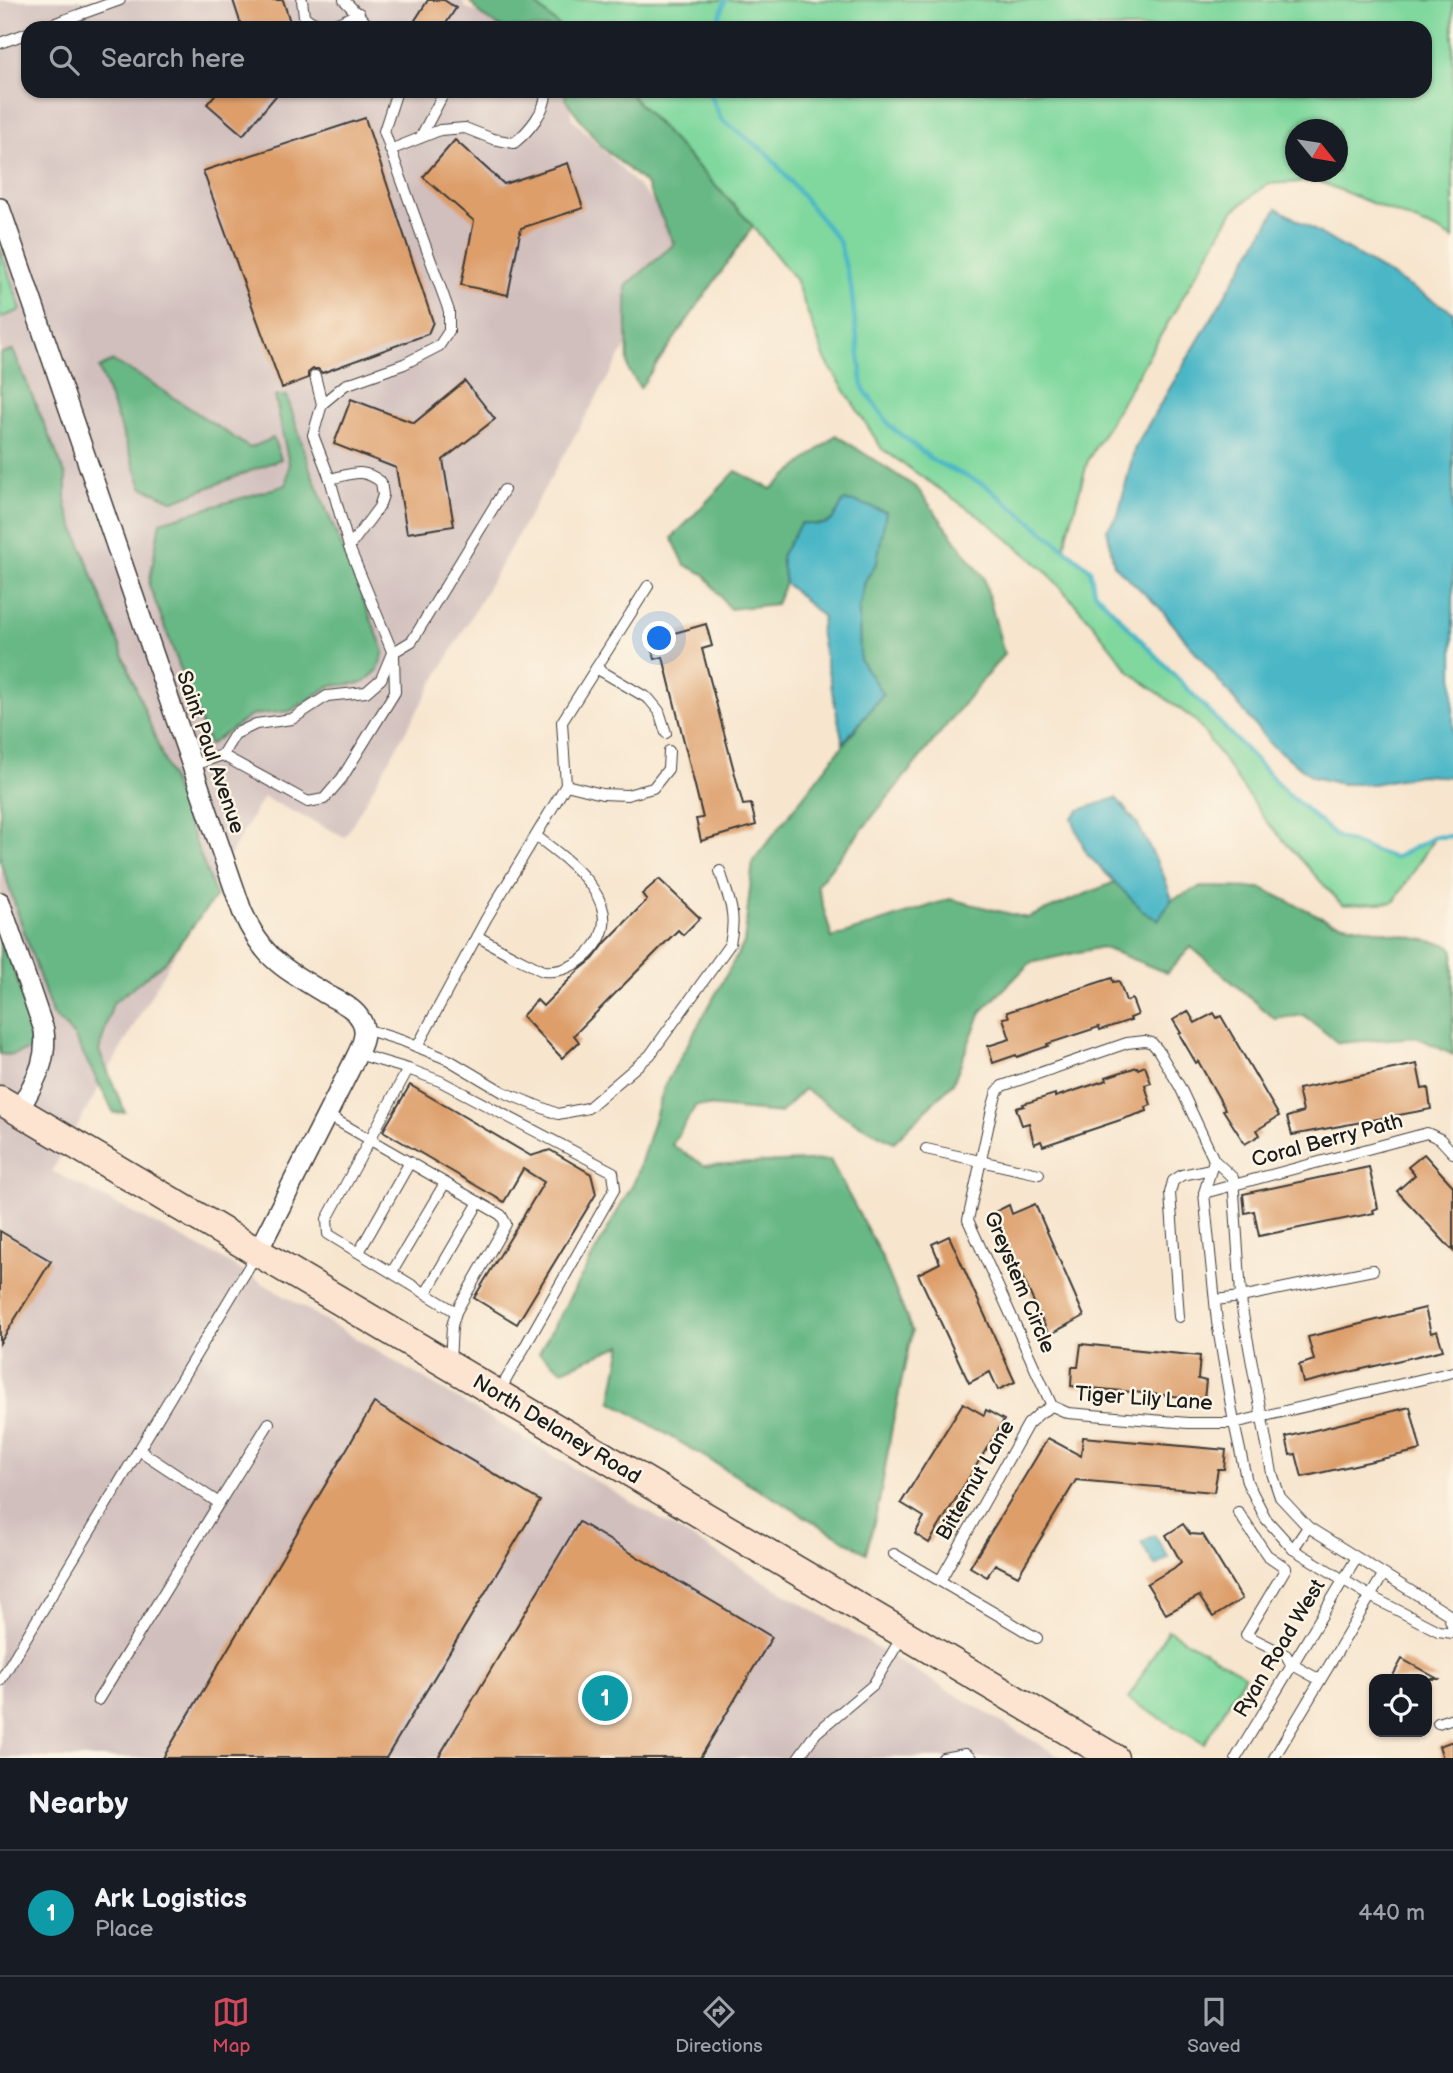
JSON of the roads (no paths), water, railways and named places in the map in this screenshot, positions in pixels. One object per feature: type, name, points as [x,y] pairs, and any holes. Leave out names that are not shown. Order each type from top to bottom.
[{"type":"street","name":"Saint Paul Avenue","points":[[0,208],[242,911],[252,932],[274,960],[351,1009],[361,1019],[365,1029]]},
{"type":"street","points":[[0,902],[44,1030],[46,1047],[43,1063],[10,1105]]},
{"type":"street","points":[[258,1251],[358,1054],[365,1029]]},
{"type":"street","name":"North Delaney Road","points":[[10,1105],[1114,1758]]},
{"type":"lane","points":[[62,21],[120,0]]},
{"type":"lane","points":[[303,0],[304,16],[312,21]]},
{"type":"lane","points":[[344,0],[365,21]]},
{"type":"lane","points":[[344,21],[359,13]]},
{"type":"lane","points":[[0,43],[21,36]]},
{"type":"lane","points":[[321,404],[345,385],[404,364],[439,346],[449,331],[449,311],[384,131],[395,98]]},
{"type":"lane","points":[[420,138],[441,98]]},
{"type":"lane","points":[[390,150],[440,130],[465,128],[493,139],[514,143],[524,136],[546,98]]},
{"type":"lane","points":[[222,755],[308,802],[324,799],[342,778],[395,692],[392,653],[349,547],[330,479],[313,435],[321,404],[315,376]]},
{"type":"lane","points":[[330,479],[361,472],[372,475],[381,482],[383,495],[379,507],[349,547]]},
{"type":"lane","points":[[191,766],[222,755],[235,734],[256,724],[292,719],[327,696],[366,692],[381,679],[392,653],[412,641],[504,490]]},
{"type":"lane","points":[[417,1047],[477,936],[566,785],[562,722],[649,586]]},
{"type":"lane","points":[[596,668],[649,699],[659,711],[666,733]]},
{"type":"lane","points":[[566,785],[602,794],[627,795],[653,788],[668,769],[669,751]]},
{"type":"lane","points":[[477,936],[503,952],[544,971],[562,970],[583,959],[597,945],[605,915],[599,898],[569,861],[536,836]]},
{"type":"lane","points":[[365,1029],[449,1060],[503,1092],[558,1114],[588,1108],[650,1055],[730,944],[734,926],[732,909],[720,871]]},
{"type":"lane","name":"Greystem Circle","points":[[1052,1406],[968,1220],[992,1109],[1002,1086],[1127,1043],[1152,1043],[1180,1087],[1212,1164],[1233,1178],[1233,1186]]},
{"type":"lane","points":[[358,1054],[440,1081],[613,1172],[615,1188],[499,1394]]},
{"type":"lane","points":[[408,1069],[327,1219],[328,1234],[456,1312]]},
{"type":"lane","points":[[327,1115],[501,1215],[506,1224],[456,1312],[452,1326],[450,1365]]},
{"type":"lane","name":"Coral Berry Path","points":[[1204,1193],[1427,1133],[1440,1139],[1453,1153]]},
{"type":"lane","points":[[926,1149],[1039,1174]]},
{"type":"lane","points":[[359,1252],[410,1162]]},
{"type":"lane","points":[[1212,1164],[1204,1193],[1215,1300],[1234,1423],[1247,1482],[1266,1519],[1293,1549],[1370,1596],[1438,1631],[1453,1631],[1448,1614],[1308,1527],[1280,1497],[1272,1473],[1241,1297],[1233,1186]]},
{"type":"lane","points":[[1179,1317],[1170,1194],[1173,1181],[1212,1164]]},
{"type":"lane","points":[[392,1272],[445,1183]]},
{"type":"lane","points":[[426,1293],[479,1202]]},
{"type":"lane","points":[[0,1681],[258,1251]]},
{"type":"lane","points":[[1215,1300],[1373,1270]]},
{"type":"lane","points":[[1234,1423],[1453,1372]]},
{"type":"lane","name":"Tiger Lily Lane","points":[[1052,1406],[1069,1413],[1188,1423],[1234,1423]]},
{"type":"lane","name":"Bitternut Lane","points":[[940,1581],[1028,1424],[1052,1406]]},
{"type":"lane","points":[[98,1700],[269,1423]]},
{"type":"lane","points":[[139,1450],[219,1503]]},
{"type":"lane","points":[[1238,1512],[1267,1555],[1286,1569],[1246,1635],[1286,1655],[1291,1664],[1320,1680]]},
{"type":"lane","points":[[1293,1549],[1308,1527]]},
{"type":"lane","points":[[894,1554],[1037,1638]]},
{"type":"lane","name":"Ryan Road West","points":[[1236,1758],[1356,1559]]},
{"type":"lane","points":[[1274,1758],[1383,1575]]},
{"type":"lane","points":[[797,1758],[816,1733],[873,1685],[903,1634]]},
{"type":"lane","points":[[1438,1724],[1453,1718]]},
{"type":"lane","points":[[943,1758],[965,1754],[971,1758]]},
{"type":"water","points":[[1277,208],[1453,312],[1453,777],[1420,775],[1373,784],[1341,784],[1313,777],[1270,744],[1160,608],[1114,565],[1107,529],[1118,515],[1135,447]]},
{"type":"water","points":[[843,501],[856,502],[886,512],[877,562],[865,581],[859,609],[860,660],[883,694],[843,743],[820,632],[823,617],[785,583],[781,556],[801,523],[828,523]]},
{"type":"water","points":[[1116,798],[1137,823],[1163,874],[1172,899],[1158,920],[1144,912],[1086,853],[1072,818],[1079,810]]},
{"type":"water","points":[[1154,1535],[1169,1558],[1155,1566],[1141,1543]]},
{"type":"waterway","points":[[718,21],[725,0]]},
{"type":"waterway","points":[[712,98],[721,119],[768,154],[839,241],[851,287],[863,388],[890,426],[934,461],[985,485],[1090,569],[1094,591],[1286,792],[1337,837],[1394,858],[1435,837],[1453,836]]},
{"type":"place","name":"Ark Logistics","points":[[605,1698]]}]
